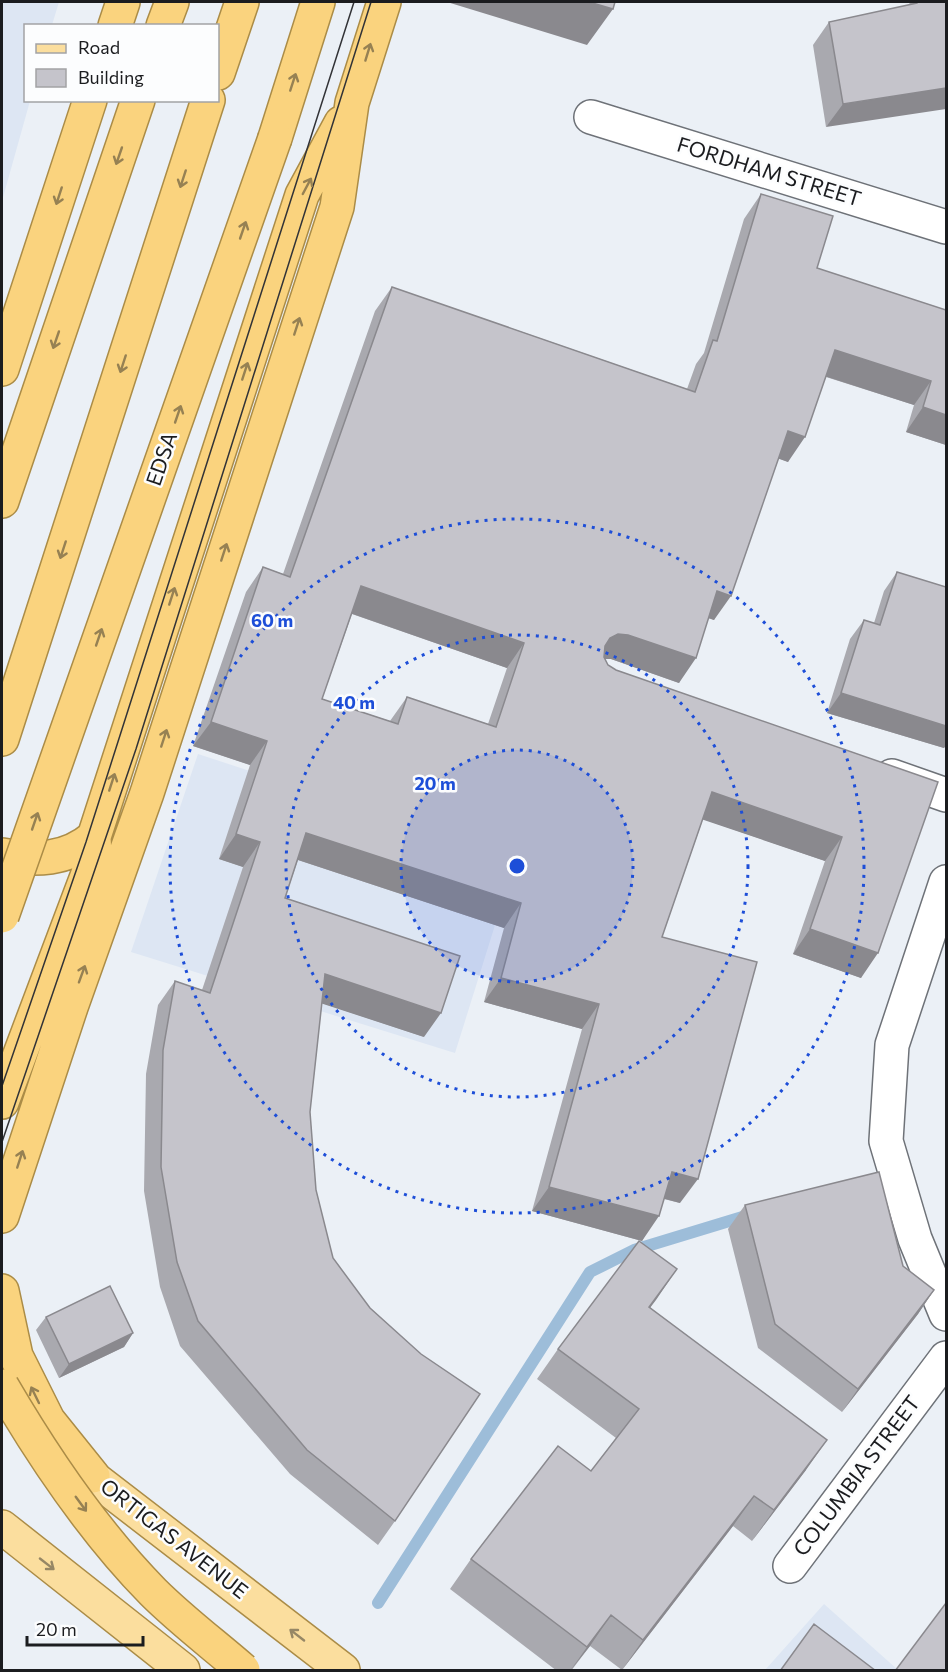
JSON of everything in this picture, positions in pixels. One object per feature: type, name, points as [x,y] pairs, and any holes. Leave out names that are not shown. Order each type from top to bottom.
[{"type":"highway","points":[[116,24],[123,2]]},
{"type":"highway","points":[[164,24],[172,2]]},
{"type":"highway","points":[[219,70],[242,2]]},
{"type":"highway","name":"EDSA","points":[[2,916],[275,138],[318,2]]},
{"type":"highway","points":[[2,1240],[2,1215],[70,1007],[147,793],[337,207],[352,103],[384,2]]},
{"type":"highway","points":[[2,369],[89,102]]},
{"type":"highway","points":[[2,501],[137,102]]},
{"type":"highway","points":[[2,1052],[86,843],[302,195],[352,103]]},
{"type":"highway","points":[[2,739],[204,112]]},
{"type":"highway","points":[[2,855],[38,858],[86,843]]},
{"type":"highway","points":[[2,1102],[95,855],[86,843]]},
{"type":"highway","points":[[2,1291],[16,1356],[48,1420],[93,1476]]},
{"type":"highway","points":[[2,1386],[75,1496],[129,1566],[154,1593],[243,1671]]},
{"type":"main road","name":"ORTIGAS AVENUE","points":[[2,1411],[93,1476],[343,1671]]},
{"type":"main road","points":[[2,1527],[183,1671]]},
{"type":"street","name":"FORDHAM STREET","points":[[591,117],[946,227]]},
{"type":"street","points":[[862,766],[946,795]]},
{"type":"street","points":[[946,882],[892,1045],[886,1141],[915,1239],[946,1314]]},
{"type":"street","name":"COLUMBIA STREET","points":[[790,1566],[946,1358]]},
{"type":"shaded area","points":[[2,2],[59,2],[52,24],[24,24],[24,102],[30,102],[2,201]]},
{"type":"shaded area","points":[[198,754],[516,858],[455,1053],[131,952]]},
{"type":"shaded area","points":[[824,1604],[898,1670],[765,1670]]},
{"type":"building","points":[[589,2],[615,2],[613,9]]},
{"type":"building","points":[[918,2],[946,2],[946,88],[843,104],[829,22]]},
{"type":"building","points":[[761,194],[833,216],[817,268],[946,310],[946,415],[923,407],[931,381],[835,350],[805,437],[788,431],[731,596],[717,591],[696,658],[628,635],[618,634],[610,638],[605,646],[604,657],[608,665],[616,670],[938,782],[878,953],[810,929],[842,837],[712,792],[662,937],[757,962],[698,1179],[672,1172],[659,1216],[549,1187],[599,1004],[501,978],[521,903],[306,833],[285,898],[460,956],[441,1013],[325,974],[310,1112],[316,1190],[333,1258],[370,1308],[421,1354],[480,1394],[395,1521],[307,1450],[198,1321],[177,1262],[161,1167],[163,1050],[175,981],[210,993],[260,842],[236,834],[267,741],[211,722],[263,567],[290,577],[392,287],[695,392],[713,340],[717,341]],"holes":[[[361,586],[524,643],[496,727],[407,697],[398,724],[322,699]]]},
{"type":"building","points":[[897,572],[946,587],[946,726],[841,693],[864,620],[880,625]]},
{"type":"building","points":[[879,1172],[903,1266],[934,1290],[858,1389],[775,1324],[745,1205]]},
{"type":"building","points":[[639,1241],[677,1269],[649,1307],[827,1440],[774,1510],[754,1496],[643,1640],[611,1615],[587,1647],[471,1559],[558,1446],[591,1471],[639,1409],[558,1349]]},
{"type":"building","points":[[110,1286],[133,1333],[69,1364],[46,1317]]},
{"type":"building","points":[[946,1603],[946,1671],[895,1671]]},
{"type":"building","points":[[814,1624],[876,1671],[780,1671]]},
{"type":"waterway","points":[[378,1603],[590,1272],[634,1250],[749,1215]]},
{"type":"tram line","points":[[2,1086],[86,842],[354,2]]},
{"type":"tram line","points":[[2,1142],[136,749],[371,2]]}]
